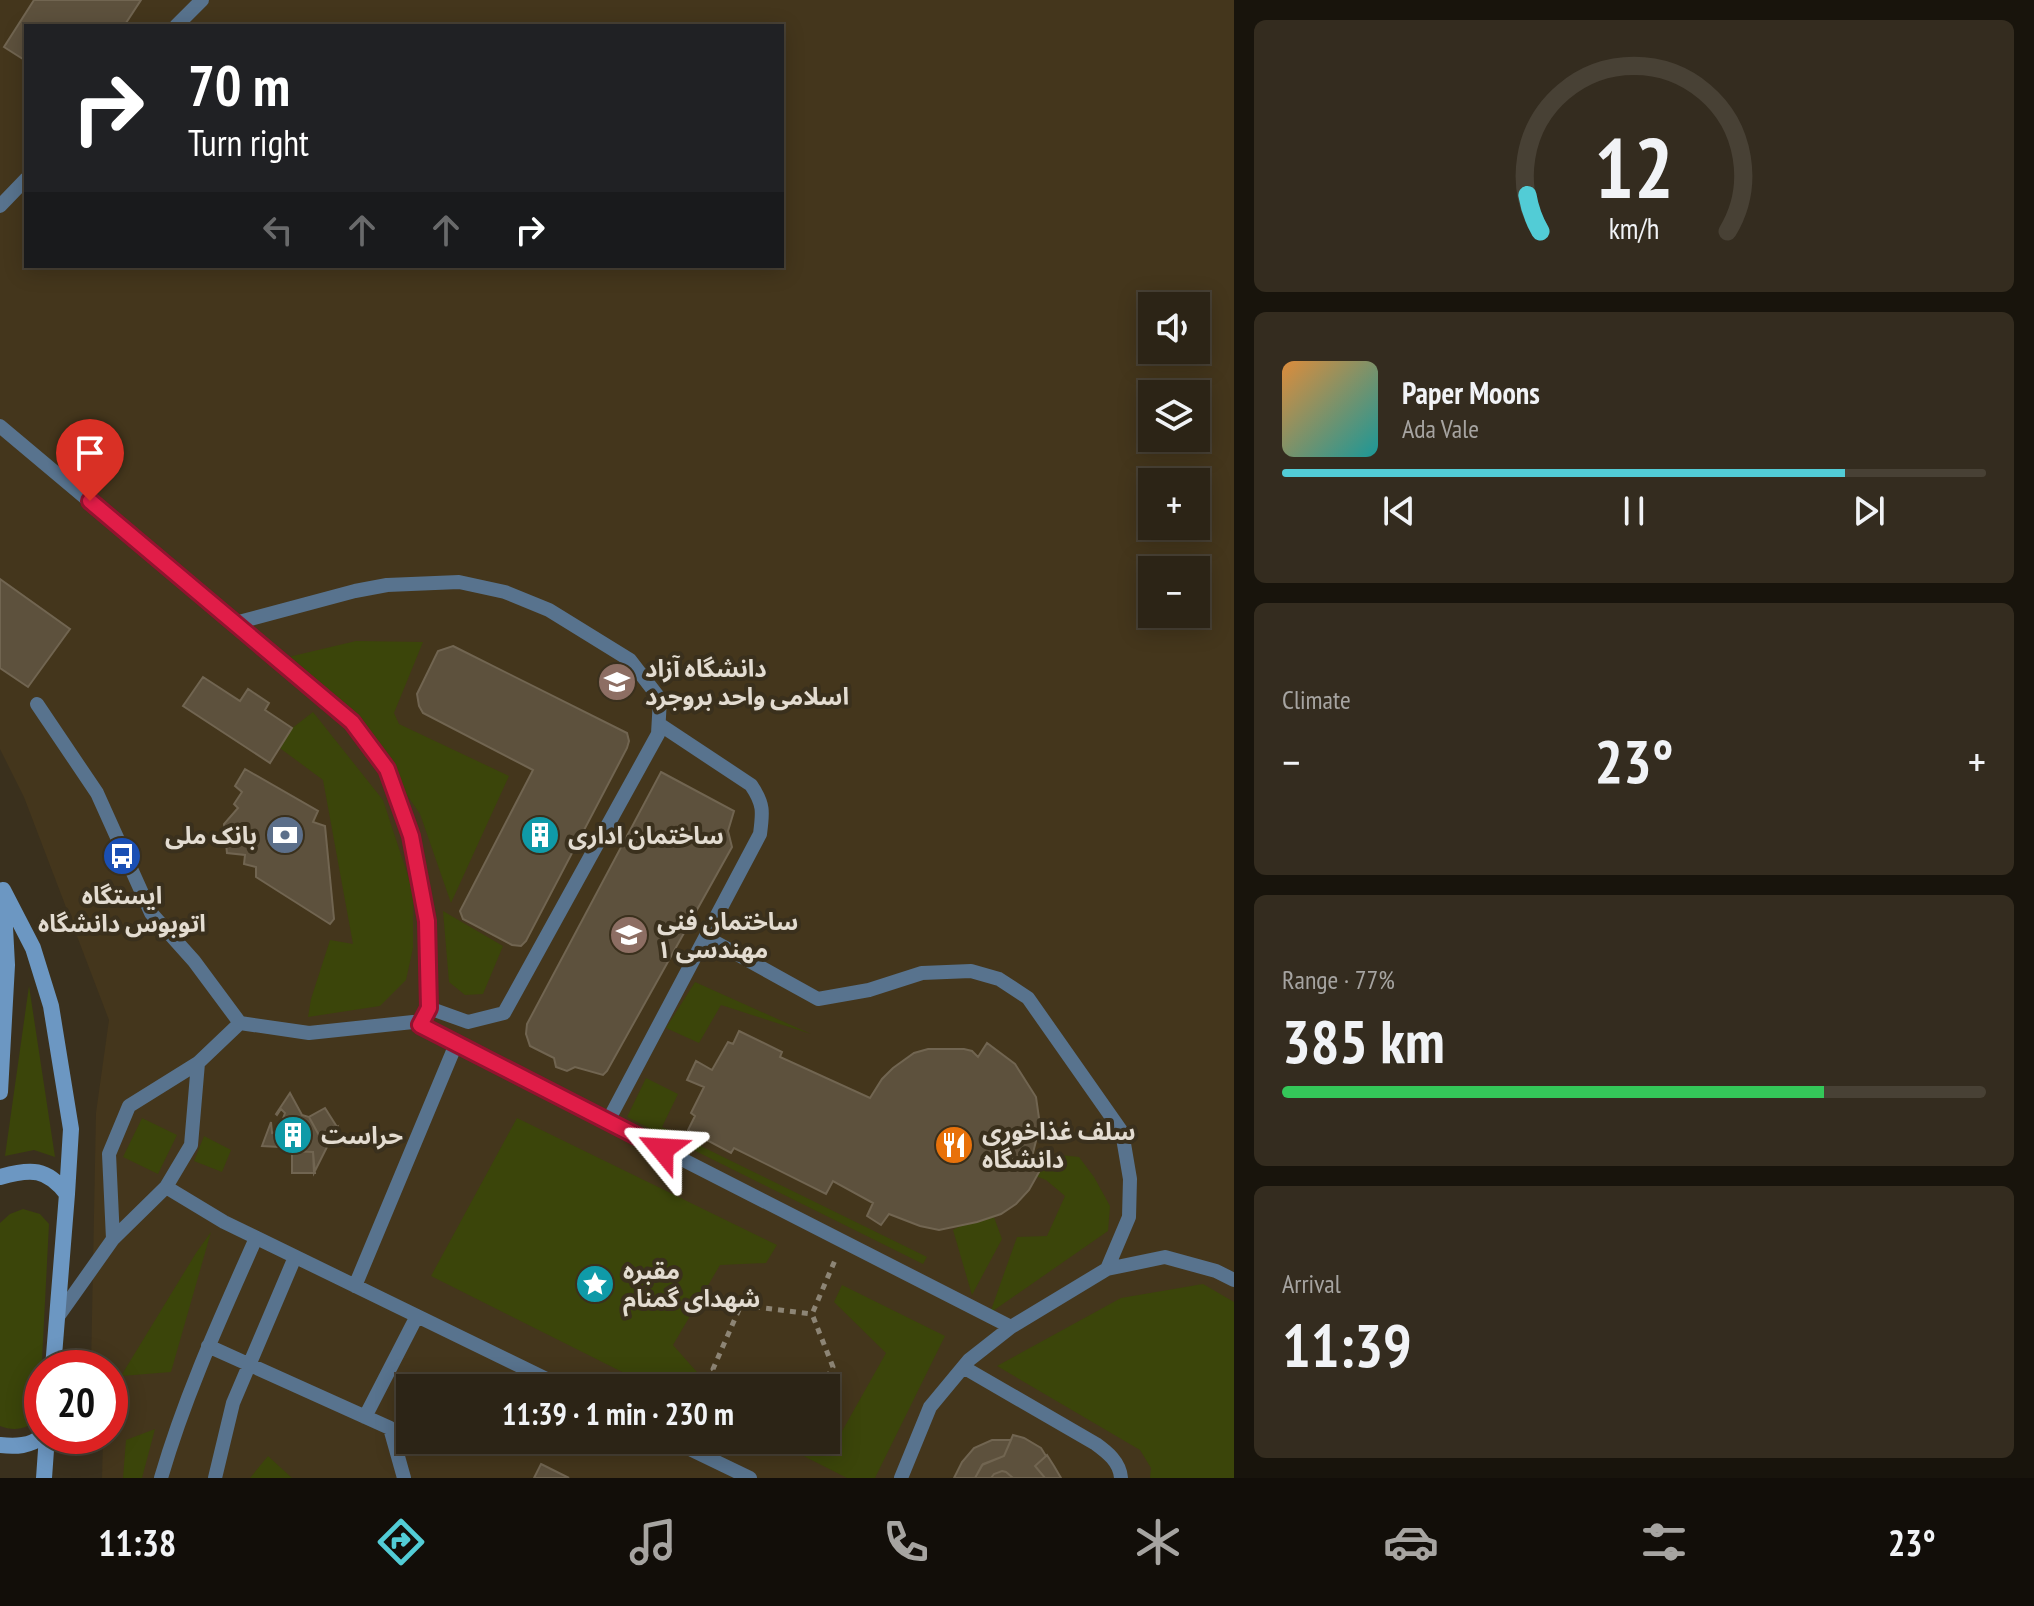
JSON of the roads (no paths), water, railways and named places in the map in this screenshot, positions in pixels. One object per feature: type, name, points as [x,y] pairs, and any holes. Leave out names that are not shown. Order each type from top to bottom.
[{"type":"main road","points":[[0,1092],[7,965],[2,887]]},
{"type":"main road","points":[[2,887],[33,948],[51,1006],[71,1129],[54,1350]]},
{"type":"main road","points":[[0,1177],[20,1171],[41,1172],[57,1181],[67,1194]]},
{"type":"main road","points":[[0,1445],[24,1445]]},
{"type":"main road","points":[[44,1478],[45,1454]]},
{"type":"lane","points":[[178,24],[202,0]]},
{"type":"lane","points":[[0,206],[24,181]]},
{"type":"lane","points":[[0,426],[352,722],[387,769],[411,836],[427,921],[429,1008],[420,1025]]},
{"type":"lane","points":[[235,623],[387,585],[459,582],[505,592],[549,610],[630,660],[660,699],[658,734],[504,1013],[468,1022],[429,1008]]},
{"type":"lane","points":[[37,704],[97,793],[151,913],[194,961],[240,1023],[309,1033],[413,1022],[1011,1327]]},
{"type":"lane","points":[[608,1121],[760,834],[763,812],[760,797],[751,785],[659,724]]},
{"type":"lane","points":[[706,937],[818,999],[869,990],[922,973],[971,971],[999,979],[1028,998],[1122,1132],[1130,1179],[1129,1217],[1107,1269]]},
{"type":"lane","points":[[113,1239],[109,1154],[129,1106],[198,1063],[240,1023]]},
{"type":"lane","points":[[355,1286],[456,1044]]},
{"type":"lane","points":[[57,1318],[113,1239],[166,1187],[191,1145],[198,1063]]},
{"type":"lane","points":[[166,1187],[224,1222],[536,1374]]},
{"type":"lane","points":[[161,1478],[174,1433],[208,1346],[256,1238]]},
{"type":"lane","points":[[215,1478],[233,1403],[295,1257]]},
{"type":"lane","points":[[901,1478],[930,1407],[969,1360],[1011,1327],[1107,1269],[1165,1257],[1216,1271],[1234,1280]]},
{"type":"lane","points":[[365,1417],[417,1316]]},
{"type":"lane","points":[[208,1346],[390,1428],[404,1478]]},
{"type":"lane","points":[[963,1367],[1096,1444],[1110,1455],[1121,1471],[1121,1478]]},
{"type":"lane","points":[[700,1454],[750,1478]]},
{"type":"place","name":"دانشگاه آزاد اسلامی واحد بروجرد","points":[[617,682]]},
{"type":"place","name":"بانک ملی","points":[[285,835]]},
{"type":"place","name":"ساختمان اداری","points":[[540,835]]},
{"type":"place","name":"ایستگاه اتوبوس دانشگاه","points":[[122,856]]},
{"type":"place","name":"ساختمان فنی مهندسی ۱","points":[[629,935]]},
{"type":"place","name":"حراست","points":[[293,1135]]},
{"type":"place","name":"سلف غذاخوری دانشگاه","points":[[954,1145]]},
{"type":"place","name":"مقبره شهدای گمنام","points":[[595,1284]]}]
